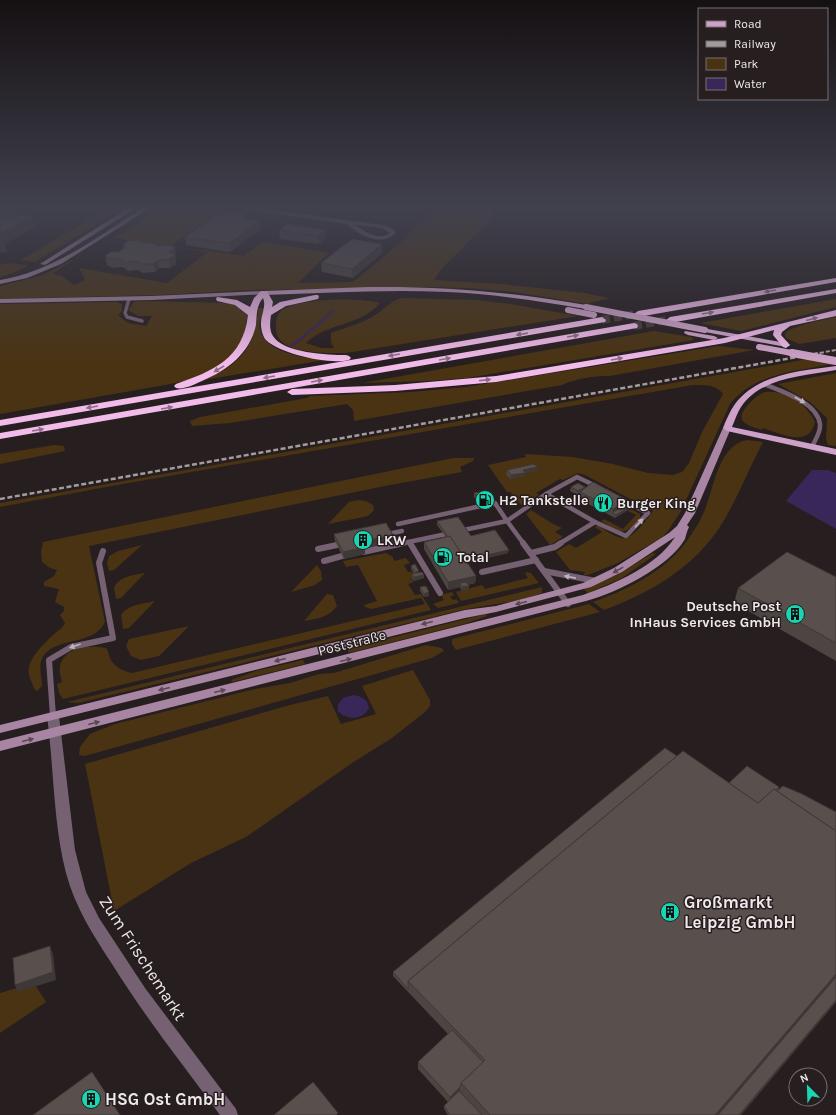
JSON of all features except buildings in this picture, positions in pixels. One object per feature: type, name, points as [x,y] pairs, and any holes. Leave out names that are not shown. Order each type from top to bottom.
[{"type":"highway","points":[[638,314],[836,280]]},
{"type":"highway","points":[[670,320],[836,291]]},
{"type":"highway","points":[[130,400],[198,379],[228,364],[242,349],[253,315],[255,301],[263,296],[267,314],[266,325],[269,338],[283,348],[309,356],[328,358],[377,358]]},
{"type":"highway","points":[[267,314],[283,304],[314,297]]},
{"type":"highway","points":[[220,299],[243,305],[253,315]]},
{"type":"highway","points":[[237,396],[448,384],[496,379],[725,340],[836,313]]},
{"type":"highway","points":[[0,423],[602,320]]},
{"type":"highway","points":[[786,345],[777,335],[778,331],[788,325]]},
{"type":"highway","points":[[0,436],[634,326]]},
{"type":"main road","points":[[263,296],[399,290],[470,291],[527,297],[586,307],[836,354]]},
{"type":"main road","points":[[263,296],[448,296],[503,300],[568,310],[836,361]]},
{"type":"main road","points":[[836,368],[789,376],[764,384],[753,390],[739,404],[727,428],[836,452]]},
{"type":"street","points":[[0,282],[33,270],[51,259]]},
{"type":"street","points":[[0,282],[16,280],[41,272],[64,259]]},
{"type":"street","points":[[151,298],[263,296]]},
{"type":"street","points":[[0,301],[129,298],[220,299],[263,296]]},
{"type":"street","name":"Poststraße","points":[[0,729],[465,614],[496,609],[559,593],[596,581],[638,558],[672,535],[684,523],[727,428]]},
{"type":"street","name":"Poststraße","points":[[0,746],[568,604],[616,587],[646,570],[671,548],[684,529],[684,523]]},
{"type":"street","name":"Zum Frischemarkt","points":[[53,716],[66,831],[71,863],[79,893],[94,924],[134,986],[230,1115]]},
{"type":"lane","points":[[129,298],[125,313],[127,318],[142,321]]},
{"type":"lane","points":[[764,384],[797,398],[814,411],[820,422],[819,432],[812,447]]},
{"type":"lane","points":[[363,552],[507,521],[546,494],[577,477],[605,491]]},
{"type":"lane","points":[[546,494],[595,522],[626,536],[648,513],[620,499]]},
{"type":"lane","points":[[398,524],[494,503],[568,604]]},
{"type":"lane","points":[[531,553],[555,547],[595,522]]},
{"type":"lane","points":[[388,534],[402,531]]},
{"type":"lane","points":[[409,542],[440,593]]},
{"type":"lane","points":[[318,549],[337,545]]},
{"type":"lane","points":[[53,716],[49,660],[61,651],[82,644],[113,638],[99,563],[104,551]]},
{"type":"lane","points":[[324,560],[342,556]]},
{"type":"lane","points":[[482,572],[536,560]]},
{"type":"lane","points":[[544,571],[596,581]]},
{"type":"green space","points":[[23,259],[40,259],[35,262],[21,260]]},
{"type":"green space","points":[[74,259],[52,274],[60,275],[74,285],[85,280],[79,268],[167,283],[199,259],[323,259],[298,283],[353,282],[381,259],[451,259],[442,268],[434,280],[502,284],[585,293],[609,298],[587,304],[515,292],[433,287],[252,290],[158,295],[0,299],[0,286],[41,276]]},
{"type":"green space","points":[[8,263],[27,266],[0,277],[0,265]]},
{"type":"green space","points":[[402,298],[477,300],[511,304],[578,316],[346,353],[304,351],[293,348],[284,343],[278,337],[276,321],[279,313],[300,303],[344,299],[380,303],[372,311],[363,316],[314,336],[306,343],[321,348],[334,348],[331,342],[331,333],[365,321],[379,313],[394,301]]},
{"type":"green space","points":[[836,299],[836,307],[741,331],[700,323]]},
{"type":"green space","points":[[116,302],[122,304],[122,311],[119,316],[128,323],[146,326],[152,316],[138,316],[128,310],[134,302],[228,303],[237,306],[248,316],[243,336],[236,350],[224,363],[185,381],[0,414],[0,304]]},
{"type":"green space","points":[[258,308],[264,308],[260,321],[260,329],[263,337],[269,344],[277,349],[297,356],[325,360],[203,380],[229,367],[242,355],[252,339]]},
{"type":"green space","points":[[836,317],[836,338],[799,344],[786,338],[785,334],[794,328]]},
{"type":"green space","points":[[654,331],[691,337],[694,340],[467,378],[430,381],[362,383]]},
{"type":"green space","points":[[719,346],[754,350],[610,376],[586,378],[562,385],[354,421],[353,410],[347,404],[230,423],[192,426],[190,421],[200,417],[307,398],[310,396],[411,392],[466,387]]},
{"type":"green space","points":[[808,359],[833,364],[777,375],[752,386],[740,394],[730,404],[681,511],[668,531],[661,538],[618,563],[588,575],[584,575],[585,572],[570,570],[556,552],[569,544],[576,548],[602,532],[595,527],[598,525],[609,533],[618,537],[625,538],[630,536],[639,529],[653,511],[585,475],[578,473],[563,480],[560,479],[536,493],[539,495],[521,505],[510,492],[507,492],[488,465],[526,457],[525,454],[573,457],[613,464],[648,473],[673,475],[682,472],[689,463],[702,432],[723,394],[717,388],[693,385],[117,485],[0,507],[0,503]]},
{"type":"green space","points":[[836,373],[836,446],[828,445],[826,439],[827,418],[810,402],[778,384]]},
{"type":"green space","points":[[765,392],[780,393],[801,404],[807,409],[815,422],[812,430],[807,435],[793,437],[763,428],[762,430],[746,424],[742,418],[744,410],[754,398]]},
{"type":"green space","points":[[747,440],[763,442],[729,512],[715,534],[704,547],[666,580],[636,597],[604,610],[593,602],[642,580],[674,556],[683,546],[702,517],[715,478],[724,458],[738,443]]},
{"type":"green space","points":[[54,445],[64,446],[65,451],[0,464],[0,454]]},
{"type":"green space","points":[[453,458],[474,458],[473,461],[460,467],[462,472],[390,485],[89,546],[105,622],[99,630],[91,635],[62,644],[46,653],[40,664],[42,686],[37,691],[34,689],[29,675],[30,664],[40,648],[65,623],[60,615],[64,611],[64,607],[55,602],[59,589],[44,586],[44,582],[54,576],[57,570],[50,568],[42,562],[41,552],[43,542]]},
{"type":"green space","points":[[358,500],[366,501],[373,505],[374,510],[368,516],[328,524],[349,502]]},
{"type":"green space","points":[[631,509],[640,514],[640,518],[626,530],[618,530],[601,521],[604,519],[623,529],[636,515],[628,511]]},
{"type":"green space","points":[[531,510],[562,528],[555,532],[563,537],[550,545],[526,514]]},
{"type":"green space","points":[[142,545],[114,570],[109,571],[107,563],[109,556],[118,551]]},
{"type":"green space","points":[[386,553],[393,557],[394,561],[406,558],[410,563],[404,565],[408,572],[412,572],[415,577],[411,578],[414,582],[408,584],[415,595],[421,594],[431,610],[63,699],[59,693],[57,684],[62,682],[60,666],[63,659],[67,654],[79,648],[106,648],[110,658],[116,666],[122,670],[132,673],[425,604],[421,598],[371,609],[365,607],[364,605],[377,601],[358,565],[346,567],[343,561]]},
{"type":"green space","points":[[653,553],[656,554],[622,578],[588,593],[584,589],[617,575]]},
{"type":"green space","points":[[317,565],[321,571],[322,580],[315,585],[291,592]]},
{"type":"green space","points":[[145,573],[121,598],[116,599],[114,588],[119,581],[136,574]]},
{"type":"green space","points":[[525,573],[531,573],[539,583],[461,601],[456,592],[482,585],[485,589],[528,578]]},
{"type":"green space","points":[[542,587],[542,593],[521,600],[466,609],[78,703],[67,702]]},
{"type":"green space","points":[[452,592],[454,595],[450,597],[453,600],[457,599],[459,603],[438,608],[433,604],[444,600],[441,595]]},
{"type":"green space","points":[[327,594],[333,595],[337,606],[334,610],[318,618],[304,621]]},
{"type":"green space","points":[[155,601],[129,628],[123,629],[121,615],[124,611],[136,605]]},
{"type":"green space","points":[[589,604],[600,612],[456,650],[452,644],[452,639]]},
{"type":"green space","points":[[486,614],[487,616],[464,624],[349,653],[347,649]]},
{"type":"green space","points":[[189,626],[159,656],[141,660],[131,656],[126,646],[129,639]]},
{"type":"green space","points":[[426,645],[442,648],[444,651],[432,658],[85,756],[79,755],[80,747],[90,734],[115,724],[255,689],[290,683],[319,674],[334,673]]},
{"type":"green space","points":[[303,660],[305,664],[232,682],[231,680],[256,671]]},
{"type":"green space","points":[[413,670],[430,700],[430,706],[425,712],[392,738],[352,763],[246,837],[191,863],[114,911],[85,764],[290,705],[328,696],[341,724],[376,714],[362,686]]},
{"type":"green space","points":[[34,983],[46,1002],[0,1033],[0,993]]},
{"type":"water","points":[[812,470],[828,470],[836,473],[836,529],[786,501]]},
{"type":"water","points":[[353,695],[364,698],[369,708],[363,715],[350,718],[338,711],[338,704],[343,698]]},
{"type":"waterway","points":[[291,345],[296,343],[333,311]]},
{"type":"tunnel","points":[[602,320],[635,314]]},
{"type":"tunnel","points":[[634,326],[666,320]]},
{"type":"railway","points":[[814,354],[836,350]]},
{"type":"railway","points":[[0,499],[820,353]]},
{"type":"place","name":"H2 Tankstelle","points":[[485,500]]},
{"type":"place","name":"Burger King","points":[[603,503]]},
{"type":"place","name":"LKW","points":[[363,540]]},
{"type":"place","name":"Total","points":[[443,557]]},
{"type":"place","name":"Deutsche Post InHaus Services GmbH","points":[[795,614]]},
{"type":"place","name":"Großmarkt Leipzig GmbH","points":[[670,912]]},
{"type":"place","name":"HSG Ost GmbH","points":[[91,1099]]}]
